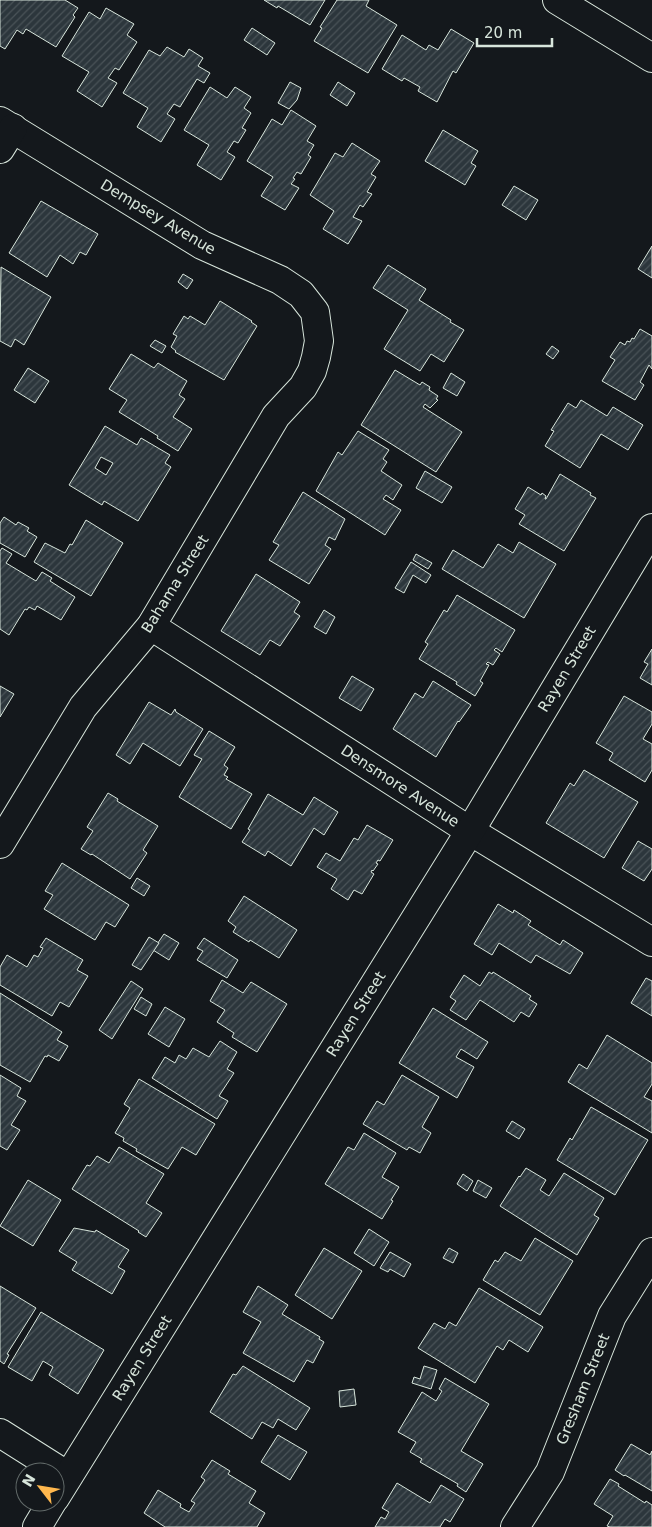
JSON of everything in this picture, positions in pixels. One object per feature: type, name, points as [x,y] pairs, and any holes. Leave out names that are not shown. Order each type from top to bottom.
[{"type":"street","points":[[557,0],[652,58]]},
{"type":"street","name":"Dempsey Avenue","points":[[4,133],[202,245],[280,280],[301,294],[315,312]]},
{"type":"street","name":"Bahama Street","points":[[0,844],[83,707],[151,626],[276,416],[303,387],[312,371],[319,341],[315,312]]},
{"type":"street","name":"Rayen Street","points":[[65,1482],[470,831],[652,528]]},
{"type":"street","name":"Densmore Avenue","points":[[151,626],[470,831],[652,942]]},
{"type":"street","name":"Gresham Street","points":[[515,1527],[550,1472],[612,1316],[652,1252]]},
{"type":"street","points":[[0,1433],[33,1462]]},
{"type":"street","points":[[37,1527],[46,1512]]},
{"type":"building","points":[[0,0],[65,0],[78,8],[73,15],[75,17],[56,47],[26,29],[23,34],[17,30],[5,49],[0,46]]},
{"type":"building","points":[[264,0],[325,0],[310,25]]},
{"type":"building","points":[[337,0],[369,0],[366,6],[397,25],[368,73],[314,41],[322,28],[320,27]]},
{"type":"building","points":[[106,8],[134,24],[127,35],[137,42],[119,70],[115,68],[108,78],[117,83],[102,107],[77,91],[89,72],[62,56],[89,12],[100,19]]},
{"type":"building","points":[[252,28],[275,43],[267,55],[244,40]]},
{"type":"building","points":[[451,29],[474,43],[456,73],[453,71],[437,102],[418,91],[420,87],[404,78],[402,81],[382,69],[402,35],[426,50],[429,45],[438,50]]},
{"type":"building","points":[[167,47],[184,57],[189,49],[203,58],[198,66],[210,73],[204,83],[197,79],[180,107],[174,104],[167,114],[175,119],[161,142],[137,127],[148,108],[123,93],[149,50],[160,56]]},
{"type":"building","points":[[290,82],[301,88],[297,100],[289,109],[278,103]]},
{"type":"building","points":[[338,82],[355,93],[347,106],[330,95]]},
{"type":"building","points":[[210,87],[227,98],[235,87],[251,97],[244,108],[251,113],[242,128],[246,130],[238,143],[234,141],[227,152],[235,157],[221,180],[197,165],[209,145],[184,130]]},
{"type":"building","points":[[291,110],[316,126],[307,141],[314,145],[308,155],[311,157],[301,174],[297,172],[293,178],[295,179],[291,184],[299,188],[285,210],[261,196],[273,177],[247,161],[272,119],[282,125]]},
{"type":"building","points":[[443,130],[478,151],[471,163],[476,166],[465,185],[425,161]]},
{"type":"building","points":[[352,143],[380,161],[371,174],[376,177],[367,192],[372,194],[363,207],[360,205],[353,217],[362,221],[348,244],[323,229],[334,211],[310,195],[335,153],[343,157]]},
{"type":"building","points":[[514,186],[538,200],[526,220],[502,205]]},
{"type":"building","points":[[41,201],[98,234],[86,255],[80,252],[73,264],[60,255],[47,277],[9,253]]},
{"type":"building","points":[[652,246],[652,278],[638,269]]},
{"type":"building","points":[[388,265],[426,289],[419,300],[464,330],[444,362],[431,354],[420,371],[384,349],[408,310],[373,288]]},
{"type":"building","points":[[1,267],[51,297],[24,345],[15,339],[11,347],[0,341]]},
{"type":"building","points":[[183,274],[193,280],[187,289],[178,282]]},
{"type":"building","points":[[220,301],[257,326],[224,380],[175,352],[171,347],[177,336],[173,334],[184,316],[188,319],[190,316],[205,325]]},
{"type":"building","points":[[640,329],[652,336],[652,369],[649,365],[640,382],[644,385],[635,400],[602,381],[615,360],[610,357],[620,342],[625,345],[627,341],[630,342]]},
{"type":"building","points":[[155,340],[166,346],[162,353],[150,346]]},
{"type":"building","points":[[552,346],[559,351],[553,359],[546,354]]},
{"type":"building","points":[[131,354],[154,368],[158,363],[187,381],[179,395],[185,399],[173,417],[192,429],[178,451],[119,412],[127,400],[109,389]]},
{"type":"building","points":[[28,368],[49,381],[35,403],[14,390]]},
{"type":"building","points":[[395,370],[420,385],[422,382],[430,387],[429,390],[438,396],[436,399],[438,400],[430,408],[425,404],[423,407],[462,432],[436,472],[361,425]]},
{"type":"building","points":[[451,373],[465,382],[457,396],[443,388]]},
{"type":"building","points":[[581,400],[607,416],[613,407],[643,425],[628,450],[601,434],[580,468],[545,446],[554,431],[551,430],[568,403],[576,408]]},
{"type":"building","points":[[105,426],[137,445],[141,438],[170,455],[165,463],[171,467],[138,521],[104,501],[102,505],[69,485]],"holes":[[[101,457],[113,463],[106,475],[95,468]]]},
{"type":"building","points":[[358,431],[389,450],[383,459],[387,462],[381,471],[402,485],[393,500],[386,495],[383,499],[401,510],[385,535],[316,491],[338,452],[342,455]]},
{"type":"building","points":[[425,471],[452,487],[442,503],[416,488]]},
{"type":"building","points":[[560,474],[596,498],[564,551],[519,524],[525,515],[515,509],[528,487],[541,495],[542,493],[546,496],[546,499]]},
{"type":"building","points":[[303,492],[345,519],[335,540],[329,537],[325,545],[331,549],[309,584],[269,560],[279,545],[273,542]]},
{"type":"building","points":[[4,517],[16,525],[18,522],[29,528],[27,531],[37,537],[25,557],[0,543],[0,523]]},
{"type":"building","points":[[86,520],[123,543],[91,596],[34,562],[45,543],[65,553],[70,544],[72,545]]},
{"type":"building","points":[[519,542],[556,564],[524,618],[442,569],[453,550],[483,568],[498,544],[513,553]]},
{"type":"building","points":[[2,548],[12,554],[6,563],[36,581],[42,572],[52,578],[50,581],[75,597],[61,620],[37,606],[35,610],[29,607],[27,610],[25,609],[9,635],[0,629],[0,551]]},
{"type":"building","points":[[416,554],[432,563],[428,569],[413,560]]},
{"type":"building","points":[[411,562],[431,575],[426,583],[413,575],[404,593],[395,588]]},
{"type":"building","points":[[256,574],[300,602],[294,612],[300,616],[280,646],[270,640],[260,655],[221,631]]},
{"type":"building","points":[[457,595],[515,630],[502,652],[496,648],[494,650],[500,654],[493,665],[488,662],[486,664],[489,665],[480,681],[483,683],[475,696],[456,684],[457,682],[419,659],[428,644],[425,642],[444,610],[447,612]]},
{"type":"building","points":[[324,610],[335,617],[326,634],[314,627]]},
{"type":"building","points":[[652,649],[652,685],[640,678],[648,664],[644,662]]},
{"type":"building","points":[[352,676],[374,689],[361,711],[339,698]]},
{"type":"building","points":[[433,681],[471,705],[458,721],[436,757],[393,729],[415,693],[423,698]]},
{"type":"building","points":[[0,686],[14,694],[0,717]]},
{"type":"building","points":[[624,696],[652,712],[652,724],[643,739],[652,744],[652,770],[645,782],[609,760],[613,753],[596,743]]},
{"type":"building","points":[[149,702],[171,715],[175,709],[176,712],[203,729],[180,766],[143,743],[130,764],[116,755]]},
{"type":"building","points":[[209,731],[235,747],[224,765],[228,768],[224,775],[228,777],[226,779],[252,794],[231,829],[179,797],[202,759],[194,755]]},
{"type":"building","points":[[584,770],[638,802],[604,858],[546,823],[570,783],[574,786]]},
{"type":"building","points":[[108,793],[118,799],[117,801],[158,826],[143,850],[147,853],[130,879],[81,849],[93,831],[87,827]]},
{"type":"building","points":[[268,794],[303,815],[314,797],[338,812],[324,835],[314,828],[291,866],[268,851],[265,856],[242,842]]},
{"type":"building","points":[[367,825],[393,840],[380,861],[378,860],[376,863],[378,864],[371,872],[374,874],[362,894],[354,890],[348,900],[331,889],[337,879],[317,867],[326,853],[340,861],[354,838],[358,840]]},
{"type":"building","points":[[638,841],[652,849],[652,869],[644,881],[622,868]]},
{"type":"building","points":[[62,863],[129,905],[115,927],[106,922],[95,940],[44,909],[53,895],[45,891]]},
{"type":"building","points":[[137,878],[150,886],[144,896],[131,888]]},
{"type":"building","points":[[244,896],[297,930],[279,958],[233,932],[236,927],[228,921]]},
{"type":"building","points":[[498,904],[513,913],[514,910],[531,921],[528,925],[560,945],[563,940],[583,953],[570,974],[536,955],[531,963],[499,943],[492,955],[474,944]]},
{"type":"building","points":[[164,934],[179,943],[169,960],[153,950]]},
{"type":"building","points":[[149,937],[159,943],[141,970],[132,965]]},
{"type":"building","points":[[46,938],[83,960],[77,970],[88,976],[69,1007],[60,1002],[52,1016],[0,985],[0,967],[7,955],[27,967],[34,955],[38,957],[43,948],[40,947]]},
{"type":"building","points":[[204,938],[238,960],[227,978],[197,960],[203,951],[197,948]]},
{"type":"building","points":[[489,972],[492,974],[493,972],[531,996],[529,999],[537,1004],[529,1017],[521,1012],[514,1022],[480,1000],[466,1020],[450,1010],[456,1001],[450,997],[464,975],[480,986]]},
{"type":"building","points":[[646,978],[652,981],[652,1016],[631,1003]]},
{"type":"building","points":[[222,980],[243,993],[251,982],[287,1004],[257,1052],[232,1037],[234,1033],[217,1022],[225,1010],[210,1001]]},
{"type":"building","points":[[131,981],[143,989],[112,1039],[99,1030]]},
{"type":"building","points":[[0,993],[62,1032],[57,1040],[68,1046],[59,1061],[48,1055],[47,1057],[45,1056],[30,1082],[0,1065]]},
{"type":"building","points":[[141,997],[152,1004],[146,1016],[134,1009]]},
{"type":"building","points":[[165,1007],[185,1019],[169,1047],[148,1034]]},
{"type":"building","points":[[433,1008],[488,1042],[477,1059],[461,1049],[456,1057],[474,1067],[457,1098],[399,1063]]},
{"type":"building","points":[[607,1035],[652,1063],[652,1084],[644,1097],[652,1101],[652,1133],[568,1082],[579,1064],[587,1069]]},
{"type":"building","points":[[220,1041],[237,1052],[227,1069],[234,1073],[219,1096],[228,1101],[217,1119],[152,1078],[165,1057],[175,1063],[179,1055],[186,1059],[193,1048],[209,1057]]},
{"type":"building","points":[[0,1075],[21,1088],[17,1096],[26,1101],[11,1125],[20,1130],[7,1150],[0,1146]]},
{"type":"building","points":[[402,1075],[439,1097],[422,1127],[431,1133],[420,1153],[409,1147],[407,1150],[363,1124],[377,1101],[384,1105]]},
{"type":"building","points":[[139,1079],[215,1124],[196,1155],[182,1147],[168,1169],[136,1151],[137,1149],[123,1141],[124,1138],[115,1133],[130,1108],[124,1104]]},
{"type":"building","points":[[591,1107],[648,1140],[615,1195],[557,1160],[570,1138],[572,1140]]},
{"type":"building","points":[[512,1121],[525,1129],[519,1139],[506,1131]]},
{"type":"building","points":[[364,1133],[396,1153],[382,1177],[399,1187],[382,1219],[325,1184],[348,1147],[354,1150]]},
{"type":"building","points":[[119,1147],[164,1174],[146,1203],[162,1213],[146,1237],[72,1189],[87,1165],[90,1166],[97,1156],[109,1163]]},
{"type":"building","points":[[526,1168],[546,1180],[540,1190],[549,1196],[564,1173],[604,1198],[594,1215],[599,1218],[577,1255],[500,1206]]},
{"type":"building","points":[[463,1174],[473,1181],[467,1191],[457,1184]]},
{"type":"building","points":[[28,1180],[61,1200],[33,1246],[0,1226]]},
{"type":"building","points":[[478,1180],[492,1188],[486,1198],[473,1191]]},
{"type":"building","points":[[74,1228],[95,1232],[96,1230],[129,1250],[118,1267],[125,1271],[112,1294],[72,1270],[77,1262],[59,1251]]},
{"type":"building","points":[[369,1229],[389,1242],[374,1266],[354,1253]]},
{"type":"building","points":[[535,1238],[573,1261],[540,1315],[483,1280],[495,1260],[498,1262],[505,1252],[521,1261]]},
{"type":"building","points":[[324,1248],[362,1271],[332,1319],[295,1295]]},
{"type":"building","points":[[449,1248],[458,1253],[453,1263],[443,1258]]},
{"type":"building","points":[[390,1252],[411,1264],[404,1277],[390,1269],[388,1272],[380,1268]]},
{"type":"building","points":[[0,1286],[36,1308],[7,1354],[9,1355],[4,1364],[0,1361]]},
{"type":"building","points":[[258,1286],[288,1305],[282,1314],[320,1337],[319,1339],[324,1342],[313,1363],[307,1360],[294,1382],[243,1353],[261,1322],[243,1312]]},
{"type":"building","points":[[479,1288],[543,1327],[528,1352],[509,1340],[503,1350],[497,1346],[475,1383],[418,1348],[434,1323],[445,1329],[449,1322],[456,1326]]},
{"type":"building","points":[[41,1312],[104,1350],[78,1394],[49,1375],[53,1367],[43,1361],[32,1381],[8,1367]]},
{"type":"building","points":[[243,1366],[310,1408],[296,1430],[278,1419],[273,1428],[262,1422],[252,1439],[210,1412],[233,1374],[236,1375]]},
{"type":"building","points":[[424,1366],[437,1370],[431,1389],[412,1383],[414,1377],[420,1379]]},
{"type":"building","points":[[445,1378],[489,1404],[461,1451],[483,1464],[466,1492],[457,1486],[458,1484],[420,1462],[422,1459],[410,1452],[416,1442],[398,1432],[422,1392],[436,1401],[442,1391],[439,1389]]},
{"type":"building","points":[[354,1389],[356,1405],[340,1407],[339,1391]]},
{"type":"building","points":[[278,1435],[307,1452],[290,1480],[261,1462]]},
{"type":"building","points":[[631,1444],[650,1455],[652,1451],[652,1491],[615,1470]]},
{"type":"building","points":[[212,1460],[230,1471],[228,1474],[256,1491],[249,1503],[265,1513],[257,1527],[165,1527],[144,1513],[158,1490],[181,1504],[180,1507],[189,1512],[195,1503],[191,1501],[205,1480],[201,1477]]},
{"type":"building","points":[[610,1479],[645,1503],[646,1501],[652,1505],[652,1527],[607,1526],[613,1516],[594,1504]]},
{"type":"building","points":[[397,1483],[430,1503],[441,1485],[464,1499],[450,1522],[445,1519],[440,1527],[375,1527],[381,1517],[385,1519],[389,1512],[382,1508]]}]
